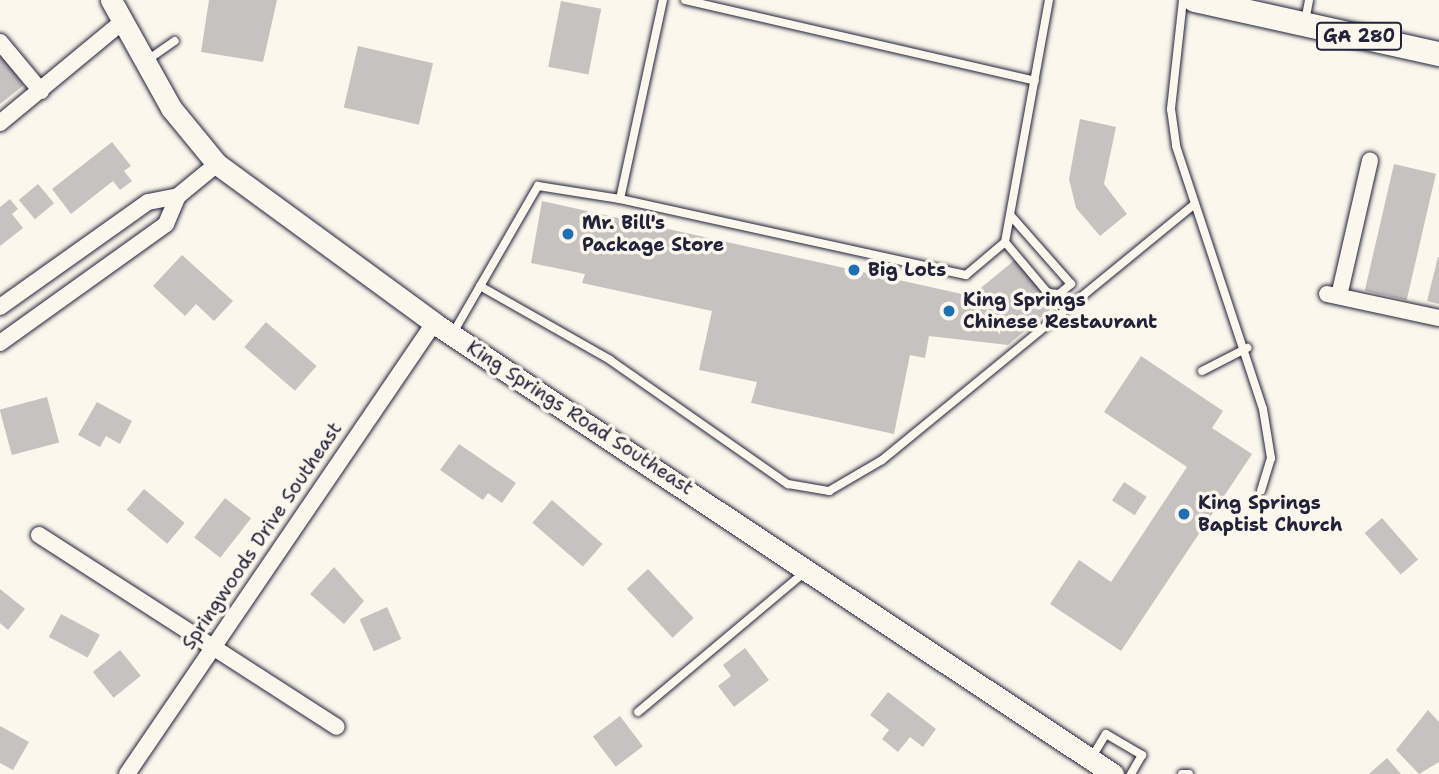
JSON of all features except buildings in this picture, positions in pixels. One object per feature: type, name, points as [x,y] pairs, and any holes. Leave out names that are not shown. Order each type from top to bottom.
[{"type":"main road","name":"GA 280","points":[[1195,0],[1307,12],[1439,54]]},
{"type":"street","name":"King Springs Road Southeast","points":[[111,0],[143,63],[171,108],[217,164],[443,329],[808,569],[1112,774]]},
{"type":"street","points":[[0,123],[122,22]]},
{"type":"street","points":[[0,42],[41,91]]},
{"type":"street","points":[[1370,161],[1333,295],[1439,318]]},
{"type":"street","points":[[0,307],[148,202],[177,196],[217,164]]},
{"type":"street","points":[[0,343],[166,224],[177,196]]},
{"type":"street","points":[[40,279],[57,302]]},
{"type":"street","name":"Springwoods Drive Southeast","points":[[127,774],[213,646],[443,329]]},
{"type":"street","points":[[39,535],[337,727]]},
{"type":"lane","points":[[620,199],[663,0]]},
{"type":"lane","points":[[685,0],[1035,81]]},
{"type":"lane","points":[[443,329],[480,286],[538,186],[620,199],[966,275],[1005,242],[1049,0]]},
{"type":"lane","points":[[1183,0],[1171,109],[1194,205],[1247,348],[1268,437],[1270,458],[1261,490]]},
{"type":"lane","points":[[143,63],[175,41]]},
{"type":"lane","points":[[480,286],[610,360],[788,484],[829,491],[882,460],[1194,205]]},
{"type":"lane","points":[[1005,242],[1048,293],[1059,294],[1071,284],[1011,216]]},
{"type":"lane","points":[[1202,371],[1247,348]]},
{"type":"lane","points":[[638,712],[808,569]]},
{"type":"lane","points":[[1091,759],[1107,734],[1142,755],[1131,774]]},
{"type":"place","name":"Mr. Bill's Package Store","points":[[568,234]]},
{"type":"place","name":"Big Lots","points":[[854,270]]},
{"type":"place","name":"King Springs Chinese Restaurant","points":[[949,311]]},
{"type":"place","name":"King Springs Baptist Church","points":[[1184,514]]}]
